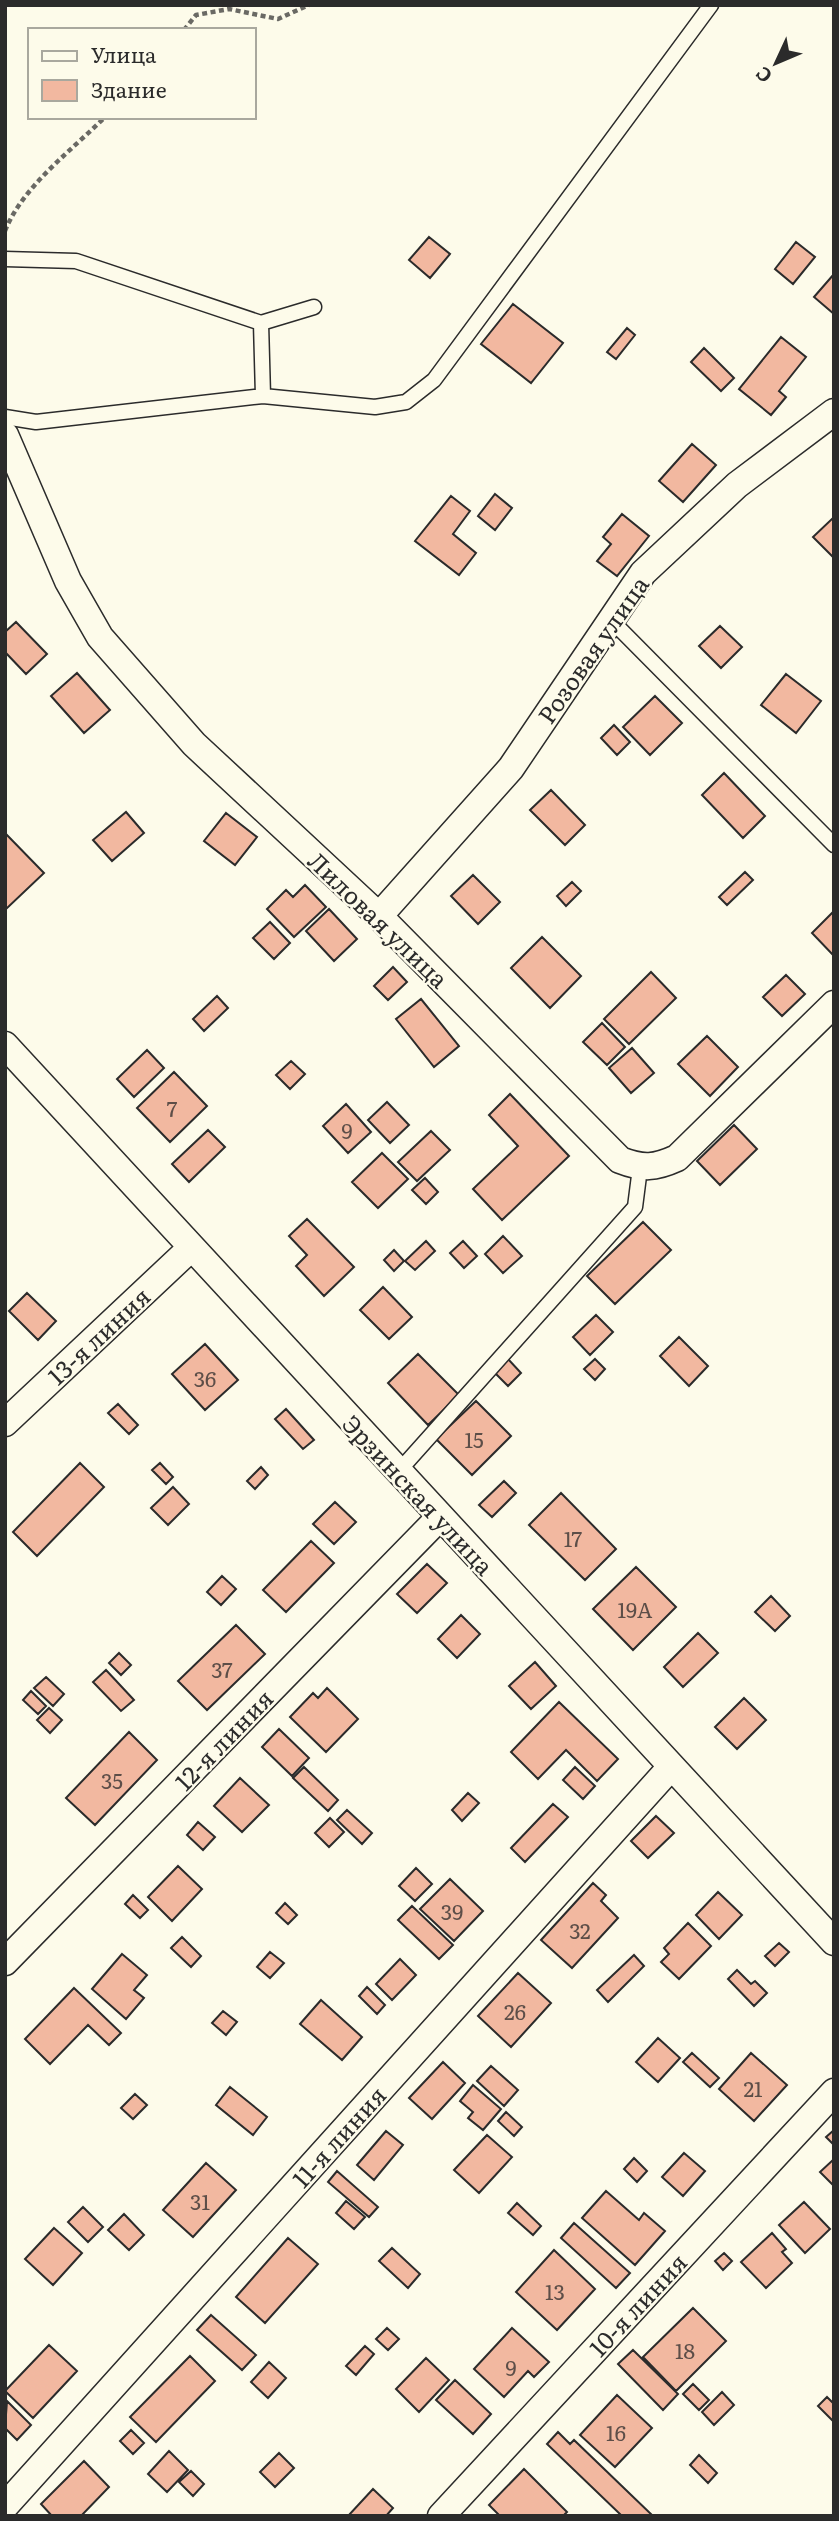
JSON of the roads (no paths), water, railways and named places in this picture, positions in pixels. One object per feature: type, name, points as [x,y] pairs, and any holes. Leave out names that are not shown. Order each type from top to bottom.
[{"type":"street","name":"Розовая улица","points":[[379,916],[511,768],[643,573],[728,494],[834,412]]},
{"type":"street","name":"Лиловая улица","points":[[5,435],[68,581],[100,637],[194,744],[379,916],[620,1160],[640,1168]]},
{"type":"street","points":[[640,1168],[658,1167],[677,1158],[834,1003]]},
{"type":"street","name":"Эрзинская улица","points":[[5,1045],[834,1942]]},
{"type":"street","name":"13-я линия","points":[[5,1423],[191,1248]]},
{"type":"street","name":"12-я линия","points":[[5,1962],[440,1517]]},
{"type":"street","name":"11-я линия","points":[[5,2506],[671,1767]]},
{"type":"street","name":"10-я линия","points":[[441,2516],[834,2092]]},
{"type":"lane","points":[[5,416],[36,422],[263,396],[375,407],[406,402],[434,380],[711,5]]},
{"type":"lane","points":[[5,259],[76,261],[261,323],[314,307]]},
{"type":"lane","points":[[261,323],[263,396]]},
{"type":"lane","points":[[610,619],[834,845]]},
{"type":"lane","points":[[398,1472],[635,1207],[640,1168]]}]
